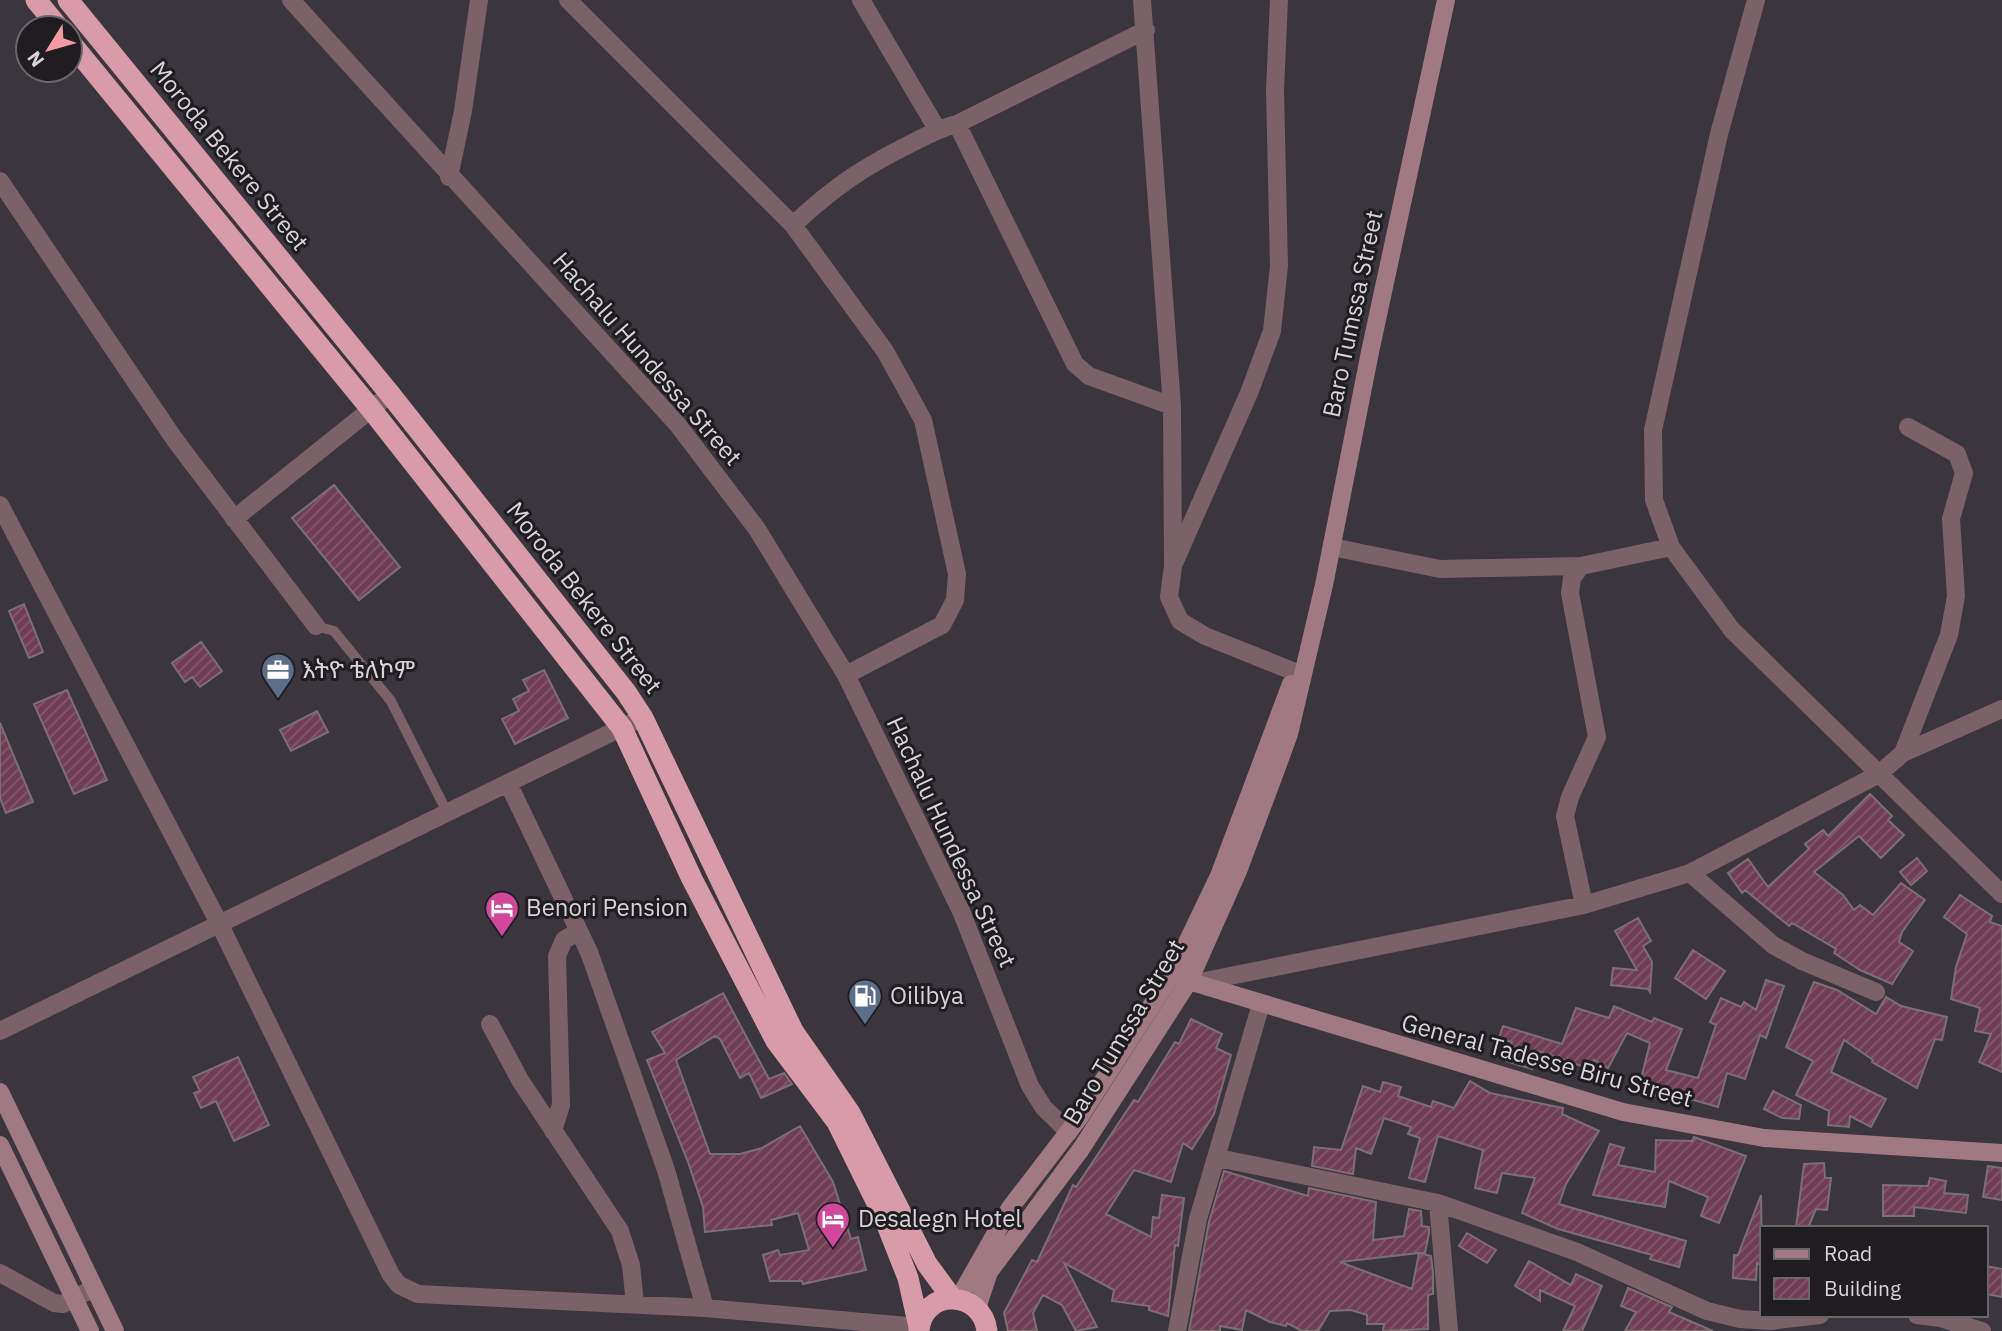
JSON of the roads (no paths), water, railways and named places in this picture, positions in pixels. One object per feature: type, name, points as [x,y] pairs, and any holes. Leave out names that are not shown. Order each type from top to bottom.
[{"type":"highway","points":[[36,0],[48,14]]},
{"type":"highway","name":"Moroda Bekere Street","points":[[68,0],[390,394],[614,675],[643,718],[784,1036]]},
{"type":"highway","name":"Moroda Bekere Street","points":[[84,58],[371,409],[622,728],[692,879],[784,1036],[843,1118],[927,1264],[963,1301],[984,1316],[987,1331]]},
{"type":"highway","name":"Moroda Bekere Street","points":[[843,1118],[908,1279],[919,1329]]},
{"type":"highway","points":[[919,1329],[930,1307],[963,1301]]},
{"type":"street","name":"Hachalu Hundessa Street","points":[[291,0],[449,177],[639,381],[710,466],[757,529],[846,675],[961,911],[1030,1086],[1044,1108],[1069,1132]]},
{"type":"street","points":[[449,177],[463,111],[479,0]]},
{"type":"street","points":[[568,0],[793,225],[885,351],[923,421],[957,573],[955,600],[942,625],[846,675]]},
{"type":"street","points":[[861,0],[937,129]]},
{"type":"street","points":[[1142,0],[1172,406],[1173,566],[1170,597],[1180,621],[1205,636],[1295,672]]},
{"type":"street","points":[[1173,566],[1250,393],[1272,331],[1279,266],[1275,90],[1279,0]]},
{"type":"street","name":"Baro Tumssa Street","points":[[963,1301],[989,1272],[1082,1149],[1192,982],[1275,775],[1289,734],[1332,547],[1370,352],[1446,0]]},
{"type":"street","points":[[1756,0],[1719,134],[1653,430],[1654,500],[1671,547],[1732,630],[2002,894]]},
{"type":"street","points":[[793,225],[853,174],[937,129],[957,124],[1146,30]]},
{"type":"street","points":[[957,124],[1075,364],[1089,376],[1172,406]]},
{"type":"street","points":[[0,181],[175,440],[316,626]]},
{"type":"street","points":[[234,519],[390,394]]},
{"type":"street","points":[[1903,754],[1949,635],[1956,596],[1951,519],[1964,473],[1957,454],[1908,427]]},
{"type":"street","points":[[0,505],[6,533],[219,923],[391,1275],[399,1285],[409,1292],[425,1294],[705,1308],[919,1329]]},
{"type":"street","points":[[1332,547],[1440,569],[1581,566],[1671,547]]},
{"type":"street","points":[[1581,566],[1572,578],[1570,593],[1597,737],[1570,797],[1565,816],[1584,905]]},
{"type":"street","name":"Baro Tumssa Street","points":[[963,1301],[1010,1208],[1069,1132],[1129,1044],[1172,974],[1219,876],[1295,672],[1310,639]]},
{"type":"street","points":[[1192,982],[1584,905],[1690,873],[1880,774],[1903,754],[2002,709]]},
{"type":"street","points":[[0,1031],[643,718]]},
{"type":"street","points":[[508,783],[577,932],[589,952],[666,1170],[705,1308]]},
{"type":"street","points":[[1690,873],[1773,945],[1802,961],[1876,992]]},
{"type":"street","points":[[554,1131],[561,1105],[557,956],[564,940],[577,932]]},
{"type":"street","name":"General Tadesse Biru Street","points":[[1172,974],[1261,1004],[1623,1112],[1722,1133],[1816,1142],[2002,1153]]},
{"type":"street","points":[[1177,1331],[1198,1219],[1261,1004]]},
{"type":"street","points":[[489,1024],[554,1131],[620,1231],[631,1265],[635,1304]]},
{"type":"street","points":[[0,1092],[116,1331]]},
{"type":"street","points":[[0,1145],[90,1331]]},
{"type":"street","points":[[1218,1158],[1438,1203],[1577,1252],[1707,1311],[1740,1319],[1770,1321],[1803,1317]]},
{"type":"street","points":[[1438,1203],[1449,1331]]},
{"type":"street","points":[[0,1273],[54,1303],[63,1304],[94,1288]]},
{"type":"street","points":[[1932,1317],[1982,1331]]},
{"type":"lane","points":[[316,626],[334,631],[391,701],[449,814]]},
{"type":"place","name":"እትዮ ቴለኮም","points":[[278,700]]},
{"type":"place","name":"Benori Pension","points":[[502,938]]},
{"type":"place","name":"Oilibya","points":[[865,1026]]},
{"type":"place","name":"Desalegn Hotel","points":[[833,1249]]}]
